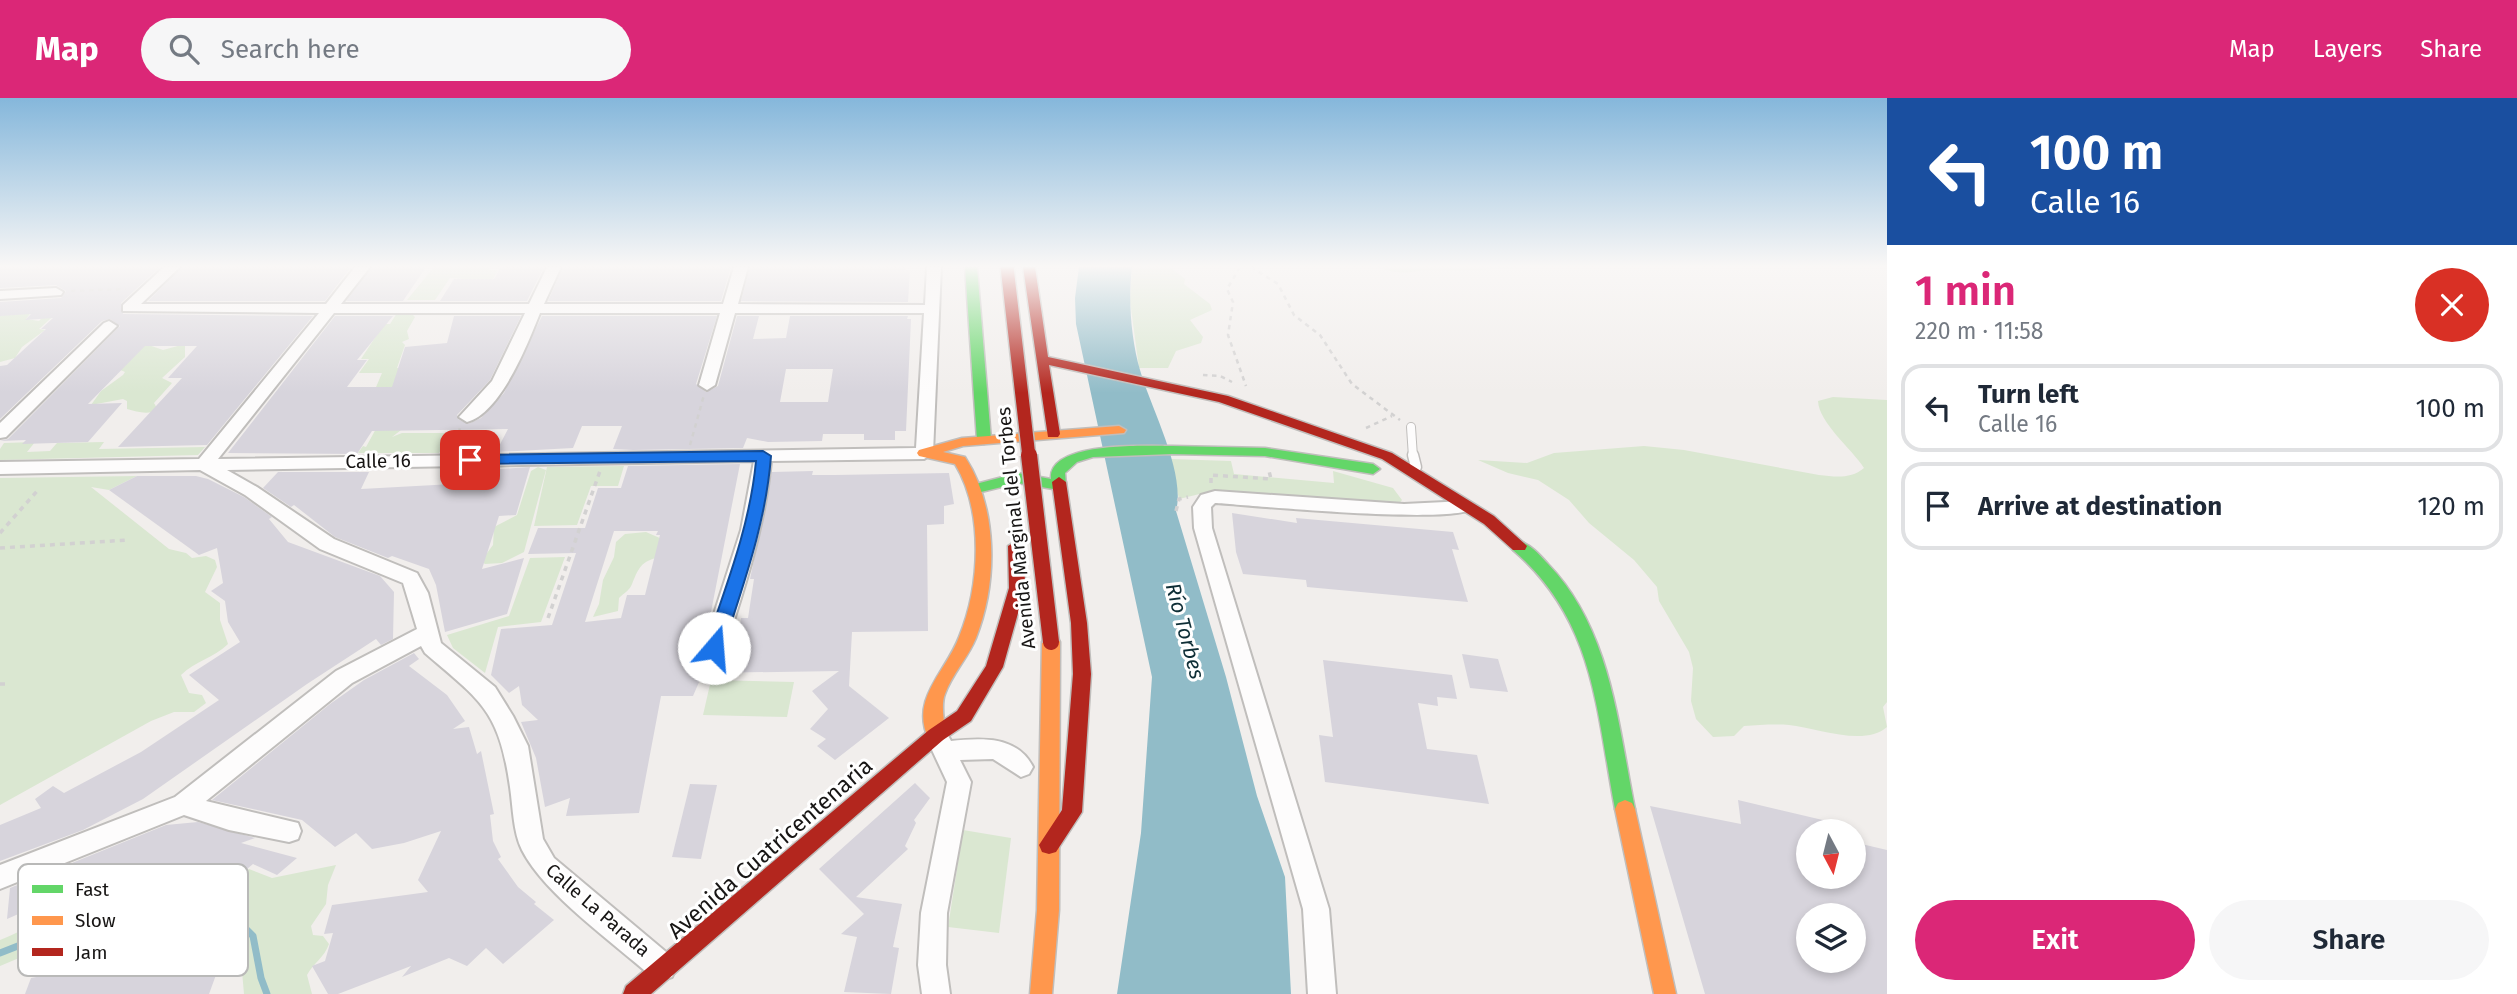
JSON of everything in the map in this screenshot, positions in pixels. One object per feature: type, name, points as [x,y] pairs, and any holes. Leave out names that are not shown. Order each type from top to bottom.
[{"type":"highway","points":[[974,309],[984,440]]},
{"type":"highway","name":"Avenida Marginal del Torbes","points":[[1012,309],[1051,642],[1049,845],[1041,994]]},
{"type":"highway","points":[[1035,309],[1053,434]]},
{"type":"highway","points":[[1042,359],[1223,399],[1387,456],[1489,520],[1551,576],[1570,603],[1584,633],[1601,696],[1665,994]]},
{"type":"highway","name":"Avenida Marginal del Torbes","points":[[1003,420],[1012,504]]},
{"type":"highway","points":[[924,453],[943,445],[984,440],[1138,430]]},
{"type":"highway","points":[[924,453],[1017,448],[1053,434]]},
{"type":"highway","points":[[1246,434],[1307,444],[1378,463],[1431,485]]},
{"type":"highway","points":[[1049,845],[1072,811],[1082,674],[1079,623],[1058,472],[1072,458],[1092,453],[1172,450],[1286,454],[1355,465],[1431,485]]},
{"type":"highway","points":[[924,453],[959,458],[967,467],[977,488],[981,542],[976,604],[968,637],[930,708],[940,743]]},
{"type":"highway","points":[[977,488],[994,480],[1025,477],[1059,485]]},
{"type":"highway","name":"Avenida Marginal del Torbes","points":[[940,743],[964,716],[994,667],[1017,588],[1015,539]]},
{"type":"highway","name":"Avenida Cuatricentenaria","points":[[634,994],[940,743]]},
{"type":"street","points":[[204,465],[330,309]]},
{"type":"street","points":[[523,309],[554,309]]},
{"type":"street","points":[[467,417],[499,386],[536,309]]},
{"type":"street","points":[[707,385],[728,309]]},
{"type":"street","points":[[912,309],[931,309],[924,453]]},
{"type":"street","points":[[0,433],[109,326]]},
{"type":"street","name":"Calle 16","points":[[0,468],[924,453]]},
{"type":"street","points":[[714,648],[750,539],[760,494],[763,456]]},
{"type":"street","name":"Calle La Parada","points":[[204,465],[251,491],[327,544],[384,565],[410,578],[418,593],[432,647],[487,693],[502,716],[516,746],[531,842],[545,866],[664,969]]},
{"type":"street","points":[[1322,994],[1316,909],[1247,670],[1209,552],[1203,528],[1202,507],[1207,499],[1215,497],[1404,510],[1466,507]]},
{"type":"street","points":[[33,864],[184,804],[344,677],[429,632]]},
{"type":"street","points":[[940,743],[993,748],[1007,753],[1021,767]]},
{"type":"street","points":[[936,994],[932,965],[934,913],[945,843],[959,782],[940,743]]},
{"type":"street","points":[[184,804],[229,819],[289,831]]},
{"type":"street","points":[[0,877],[18,870]]},
{"type":"lane","points":[[1411,427],[1412,457],[1431,485]]},
{"type":"path","points":[[1232,309],[1228,330],[1238,370],[1247,386],[1244,391]]},
{"type":"path","points":[[1291,309],[1294,315],[1320,335],[1352,384],[1411,427]]},
{"type":"path","points":[[686,457],[707,385]]},
{"type":"path","points":[[443,460],[467,417]]},
{"type":"path","points":[[1212,491],[1211,475],[1271,479]]},
{"type":"path","points":[[548,618],[594,488]]},
{"type":"path","points":[[0,533],[38,490]]},
{"type":"path","points":[[0,548],[128,540]]},
{"type":"path","points":[[0,684],[6,684]]},
{"type":"green space","points":[[34,309],[26,319],[39,321],[51,309],[60,309],[39,329],[45,330],[22,347],[15,358],[0,362],[0,316]]},
{"type":"green space","points":[[1131,309],[1212,309],[1190,320],[1203,337],[1201,343],[1176,351],[1168,368],[1139,368]]},
{"type":"green space","points":[[397,313],[411,313],[415,317],[407,331],[409,339],[402,342],[405,345],[397,368],[403,368],[401,430],[392,437],[402,433],[450,433],[439,453],[358,453],[363,446],[366,447],[383,416],[371,399],[382,373],[359,373],[369,359],[361,359],[384,324],[390,324]]},
{"type":"green space","points":[[143,343],[163,350],[185,344],[185,357],[162,378],[172,383],[154,403],[158,410],[146,413],[127,409],[127,401],[123,399],[91,405],[101,391],[123,375],[125,372],[118,369]]},
{"type":"green space","points":[[1833,397],[1887,400],[1887,702],[1883,707],[1887,727],[1878,733],[1853,736],[1789,725],[1755,725],[1744,726],[1734,736],[1713,737],[1696,719],[1691,701],[1693,668],[1689,652],[1659,601],[1657,587],[1634,560],[1589,523],[1569,500],[1538,480],[1508,473],[1478,460],[1527,463],[1554,453],[1644,446],[1684,450],[1819,475],[1849,476],[1864,468],[1830,427],[1820,409],[1818,401]]},
{"type":"green space","points":[[35,442],[27,452],[50,451],[57,443],[104,442],[99,449],[205,447],[198,455],[0,460],[0,449],[4,443]]},
{"type":"green space","points":[[1170,459],[1231,461],[1234,474],[1334,483],[1333,471],[1393,488],[1402,500],[1398,505],[1385,505],[1212,491],[1179,499]]},
{"type":"green space","points":[[624,466],[618,486],[591,486],[577,525],[534,526],[547,467]]},
{"type":"green space","points":[[538,467],[546,470],[524,552],[502,563],[485,564],[481,561],[493,545],[494,527],[517,515],[531,471]]},
{"type":"green space","points":[[137,476],[109,490],[91,487],[169,549],[186,553],[192,558],[206,556],[215,560],[217,567],[205,592],[220,603],[220,620],[228,644],[181,675],[189,693],[202,695],[206,703],[194,712],[174,712],[151,721],[0,805],[0,478]]},
{"type":"green space","points":[[646,532],[662,539],[656,558],[640,567],[630,588],[619,598],[618,611],[593,617],[599,604],[603,580],[614,557],[616,542],[625,534]]},
{"type":"green space","points":[[565,557],[541,622],[498,627],[485,673],[453,648],[447,635],[509,616],[530,558]]},
{"type":"green space","points":[[711,680],[794,682],[787,717],[703,715]]},
{"type":"green space","points":[[963,830],[1011,838],[999,933],[948,927]]},
{"type":"green space","points":[[336,865],[328,885],[326,904],[311,926],[313,935],[323,936],[329,944],[307,975],[312,994],[244,994],[242,976],[248,976],[248,870],[272,878]]},
{"type":"green space","points":[[18,932],[18,958],[0,966],[0,940]]},
{"type":"water","name":"Río Torbes","points":[[1075,309],[1130,309],[1137,358],[1172,460],[1178,495],[1176,511],[1226,677],[1257,796],[1285,877],[1291,994],[1117,994],[1141,833],[1152,677],[1076,324]]},
{"type":"building","points":[[0,309],[122,309],[123,314],[313,316],[207,445],[118,447],[182,378],[168,378],[197,346],[145,346],[88,404],[122,403],[88,442],[22,444],[26,440],[0,441],[8,439],[120,326],[110,319],[102,321],[0,419],[0,366],[7,365],[46,329],[41,329],[53,318],[25,320],[31,314],[0,316]]},
{"type":"building","points":[[335,316],[393,316],[357,360],[367,360],[347,387],[392,387],[405,347],[447,343],[454,316],[521,316],[490,380],[457,415],[458,419],[468,424],[481,418],[504,393],[542,316],[717,316],[696,384],[706,392],[718,386],[737,316],[759,316],[753,339],[786,338],[790,316],[908,316],[907,319],[911,319],[906,431],[895,431],[895,440],[864,440],[864,434],[823,434],[822,441],[768,442],[747,438],[743,448],[633,450],[613,449],[622,426],[582,426],[573,448],[496,452],[508,429],[372,431],[357,454],[228,453]],"holes":[[[786,369],[833,369],[828,402],[780,402]]]},
{"type":"building","points":[[740,464],[710,617],[701,647],[702,656],[707,657],[735,655],[741,618],[748,618],[754,579],[750,579],[772,472],[813,471],[812,475],[949,473],[954,504],[944,506],[944,524],[927,525],[928,631],[852,632],[849,686],[889,718],[835,760],[817,746],[826,739],[810,729],[828,709],[812,691],[839,671],[703,673],[693,696],[661,696],[639,813],[566,816],[570,798],[545,807],[536,758],[521,722],[538,720],[522,705],[519,686],[509,693],[491,675],[501,629],[552,625],[576,553],[528,554],[538,528],[585,528],[598,488],[621,488],[628,466]],"holes":[[[614,531],[658,531],[656,535],[660,535],[645,595],[627,595],[621,618],[585,622]]]},
{"type":"building","points":[[530,467],[516,515],[499,516],[482,569],[524,558],[507,614],[445,632],[436,585],[429,569],[392,556],[388,558],[335,537],[294,505],[291,507],[263,488],[278,472],[369,472],[361,489],[453,484],[457,472]]},
{"type":"building","points":[[137,476],[196,476],[208,479],[244,497],[272,517],[269,519],[288,542],[380,576],[394,592],[393,639],[381,645],[376,639],[143,799],[83,830],[0,861],[0,825],[41,808],[35,799],[53,786],[64,793],[141,752],[219,700],[189,675],[240,642],[228,622],[225,601],[211,591],[223,583],[217,548],[199,555],[109,490]]},
{"type":"building","points":[[1232,513],[1297,523],[1296,518],[1453,532],[1459,550],[1452,549],[1468,602],[1307,587],[1306,580],[1243,574],[1236,552]]},
{"type":"building","points":[[414,653],[419,659],[409,666],[447,695],[465,721],[453,729],[469,727],[477,754],[481,751],[494,814],[490,815],[493,841],[501,857],[498,859],[518,887],[554,920],[503,964],[486,948],[467,966],[449,958],[402,977],[411,966],[338,994],[328,994],[312,966],[325,961],[333,933],[324,934],[332,905],[428,892],[418,880],[441,831],[404,843],[372,849],[356,833],[335,847],[302,820],[212,800],[330,704],[364,680]]},
{"type":"building","points":[[1462,654],[1498,659],[1508,692],[1470,688]]},
{"type":"building","points":[[1323,660],[1452,675],[1457,699],[1437,697],[1438,706],[1418,703],[1427,749],[1477,755],[1489,804],[1325,782],[1319,735],[1333,737]]},
{"type":"building","points":[[915,783],[930,798],[914,820],[916,823],[905,846],[908,849],[856,897],[902,904],[893,947],[899,948],[891,994],[844,992],[857,937],[841,934],[864,914],[819,869]]},
{"type":"building","points":[[690,784],[717,785],[701,859],[672,857]]},
{"type":"building","points":[[1738,800],[1819,819],[1796,819],[1796,889],[1866,889],[1866,845],[1887,850],[1887,994],[1705,994],[1650,806],[1741,824]]},
{"type":"building","points":[[198,822],[255,838],[241,843],[297,858],[277,875],[253,864],[248,868],[248,864],[69,864],[166,825]]},
{"type":"building","points":[[18,885],[18,914],[7,919],[10,888]]},
{"type":"building","points":[[216,976],[209,994],[25,994],[31,978]]},
{"type":"waterway","points":[[248,931],[253,936],[267,994]]},
{"type":"waterway","points":[[0,953],[18,946]]},
{"type":"traffic: fast","points":[[974,309],[984,440]]},
{"type":"traffic: fast","points":[[1059,482],[1058,472],[1072,459],[1092,453],[1172,450],[1265,452],[1373,469]]},
{"type":"traffic: fast","points":[[977,488],[1018,478],[1059,485]]},
{"type":"traffic: fast","points":[[1519,546],[1540,565],[1569,602],[1590,647],[1598,674],[1625,809]]},
{"type":"traffic: slow","points":[[924,453],[962,442],[1119,430]]},
{"type":"traffic: slow","points":[[924,453],[960,460],[970,477],[981,521],[981,572],[974,618],[961,651],[936,693],[933,705],[936,735]]},
{"type":"traffic: slow","points":[[1041,994],[1048,910],[1051,642]]},
{"type":"traffic: slow","points":[[1625,809],[1665,994]]},
{"type":"traffic: jam","points":[[1012,309],[1051,642]]},
{"type":"traffic: jam","points":[[1035,309],[1053,434]]},
{"type":"traffic: jam","points":[[1042,359],[1223,399],[1387,456],[1489,520],[1519,546]]},
{"type":"traffic: jam","points":[[1049,845],[1072,812],[1082,674],[1079,623],[1059,482]]},
{"type":"traffic: jam","points":[[634,994],[936,735],[964,716],[994,667],[1017,588],[1016,546]]},
{"type":"route","points":[[470,460],[763,456],[760,494],[750,539],[714,648]]}]
